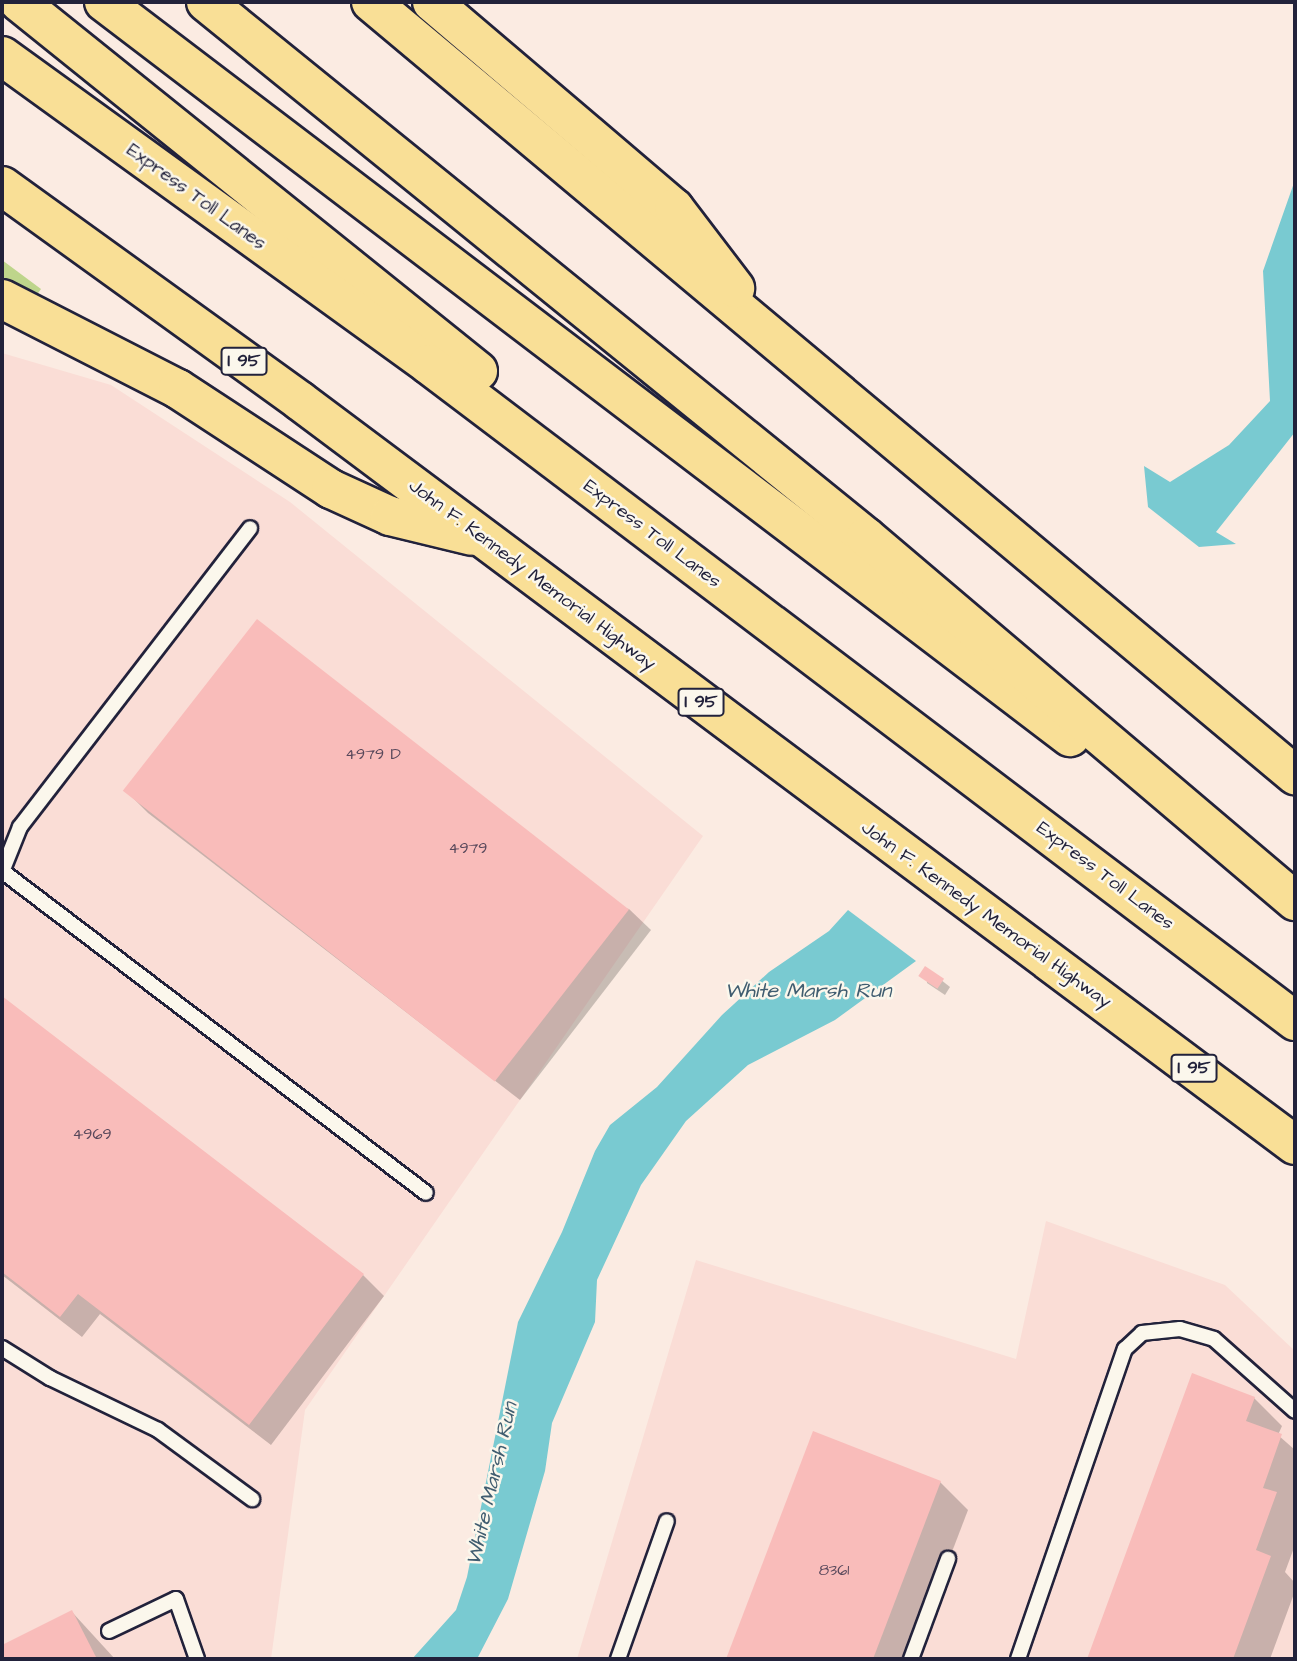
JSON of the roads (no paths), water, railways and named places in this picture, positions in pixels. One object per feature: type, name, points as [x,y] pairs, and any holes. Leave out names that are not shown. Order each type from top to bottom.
[{"type":"highway","points":[[19,2],[1027,817]]},
{"type":"highway","points":[[104,2],[1008,694],[1097,755],[1178,799]]},
{"type":"highway","points":[[206,2],[735,428],[1178,799],[1295,901]]},
{"type":"highway","points":[[371,2],[752,317],[1295,775]]},
{"type":"highway","points":[[432,2],[674,208],[706,244],[752,317]]},
{"type":"highway","name":"Express Toll Lanes","points":[[2,56],[439,373],[1295,1021]]},
{"type":"highway","name":"John F. Kennedy Memorial Highway","points":[[2,186],[485,539],[1295,1145]]},
{"type":"highway","points":[[2,299],[178,389],[351,499],[419,524],[485,539]]},
{"type":"lane","points":[[250,528],[20,827],[2,872],[426,1193]]},
{"type":"lane","points":[[1018,1659],[1125,1349],[1142,1333],[1181,1329],[1214,1339],[1295,1411]]},
{"type":"lane","points":[[2,1348],[50,1378],[158,1430],[252,1499]]},
{"type":"lane","points":[[618,1659],[667,1521]]},
{"type":"lane","points":[[911,1659],[948,1559]]},
{"type":"lane","points":[[109,1631],[176,1599],[197,1659]]},
{"type":"water","points":[[1295,180],[1295,432],[1216,532],[1236,544],[1199,547],[1148,507],[1144,466],[1170,482],[1229,445],[1270,401],[1263,271]]},
{"type":"water","name":"White Marsh Run","points":[[848,910],[916,961],[835,1020],[748,1065],[686,1121],[641,1185],[597,1280],[595,1322],[552,1423],[545,1471],[508,1599],[477,1659],[412,1659],[456,1610],[467,1577],[518,1322],[562,1232],[595,1151],[610,1125],[657,1087],[722,1015],[769,972],[829,931]]}]
